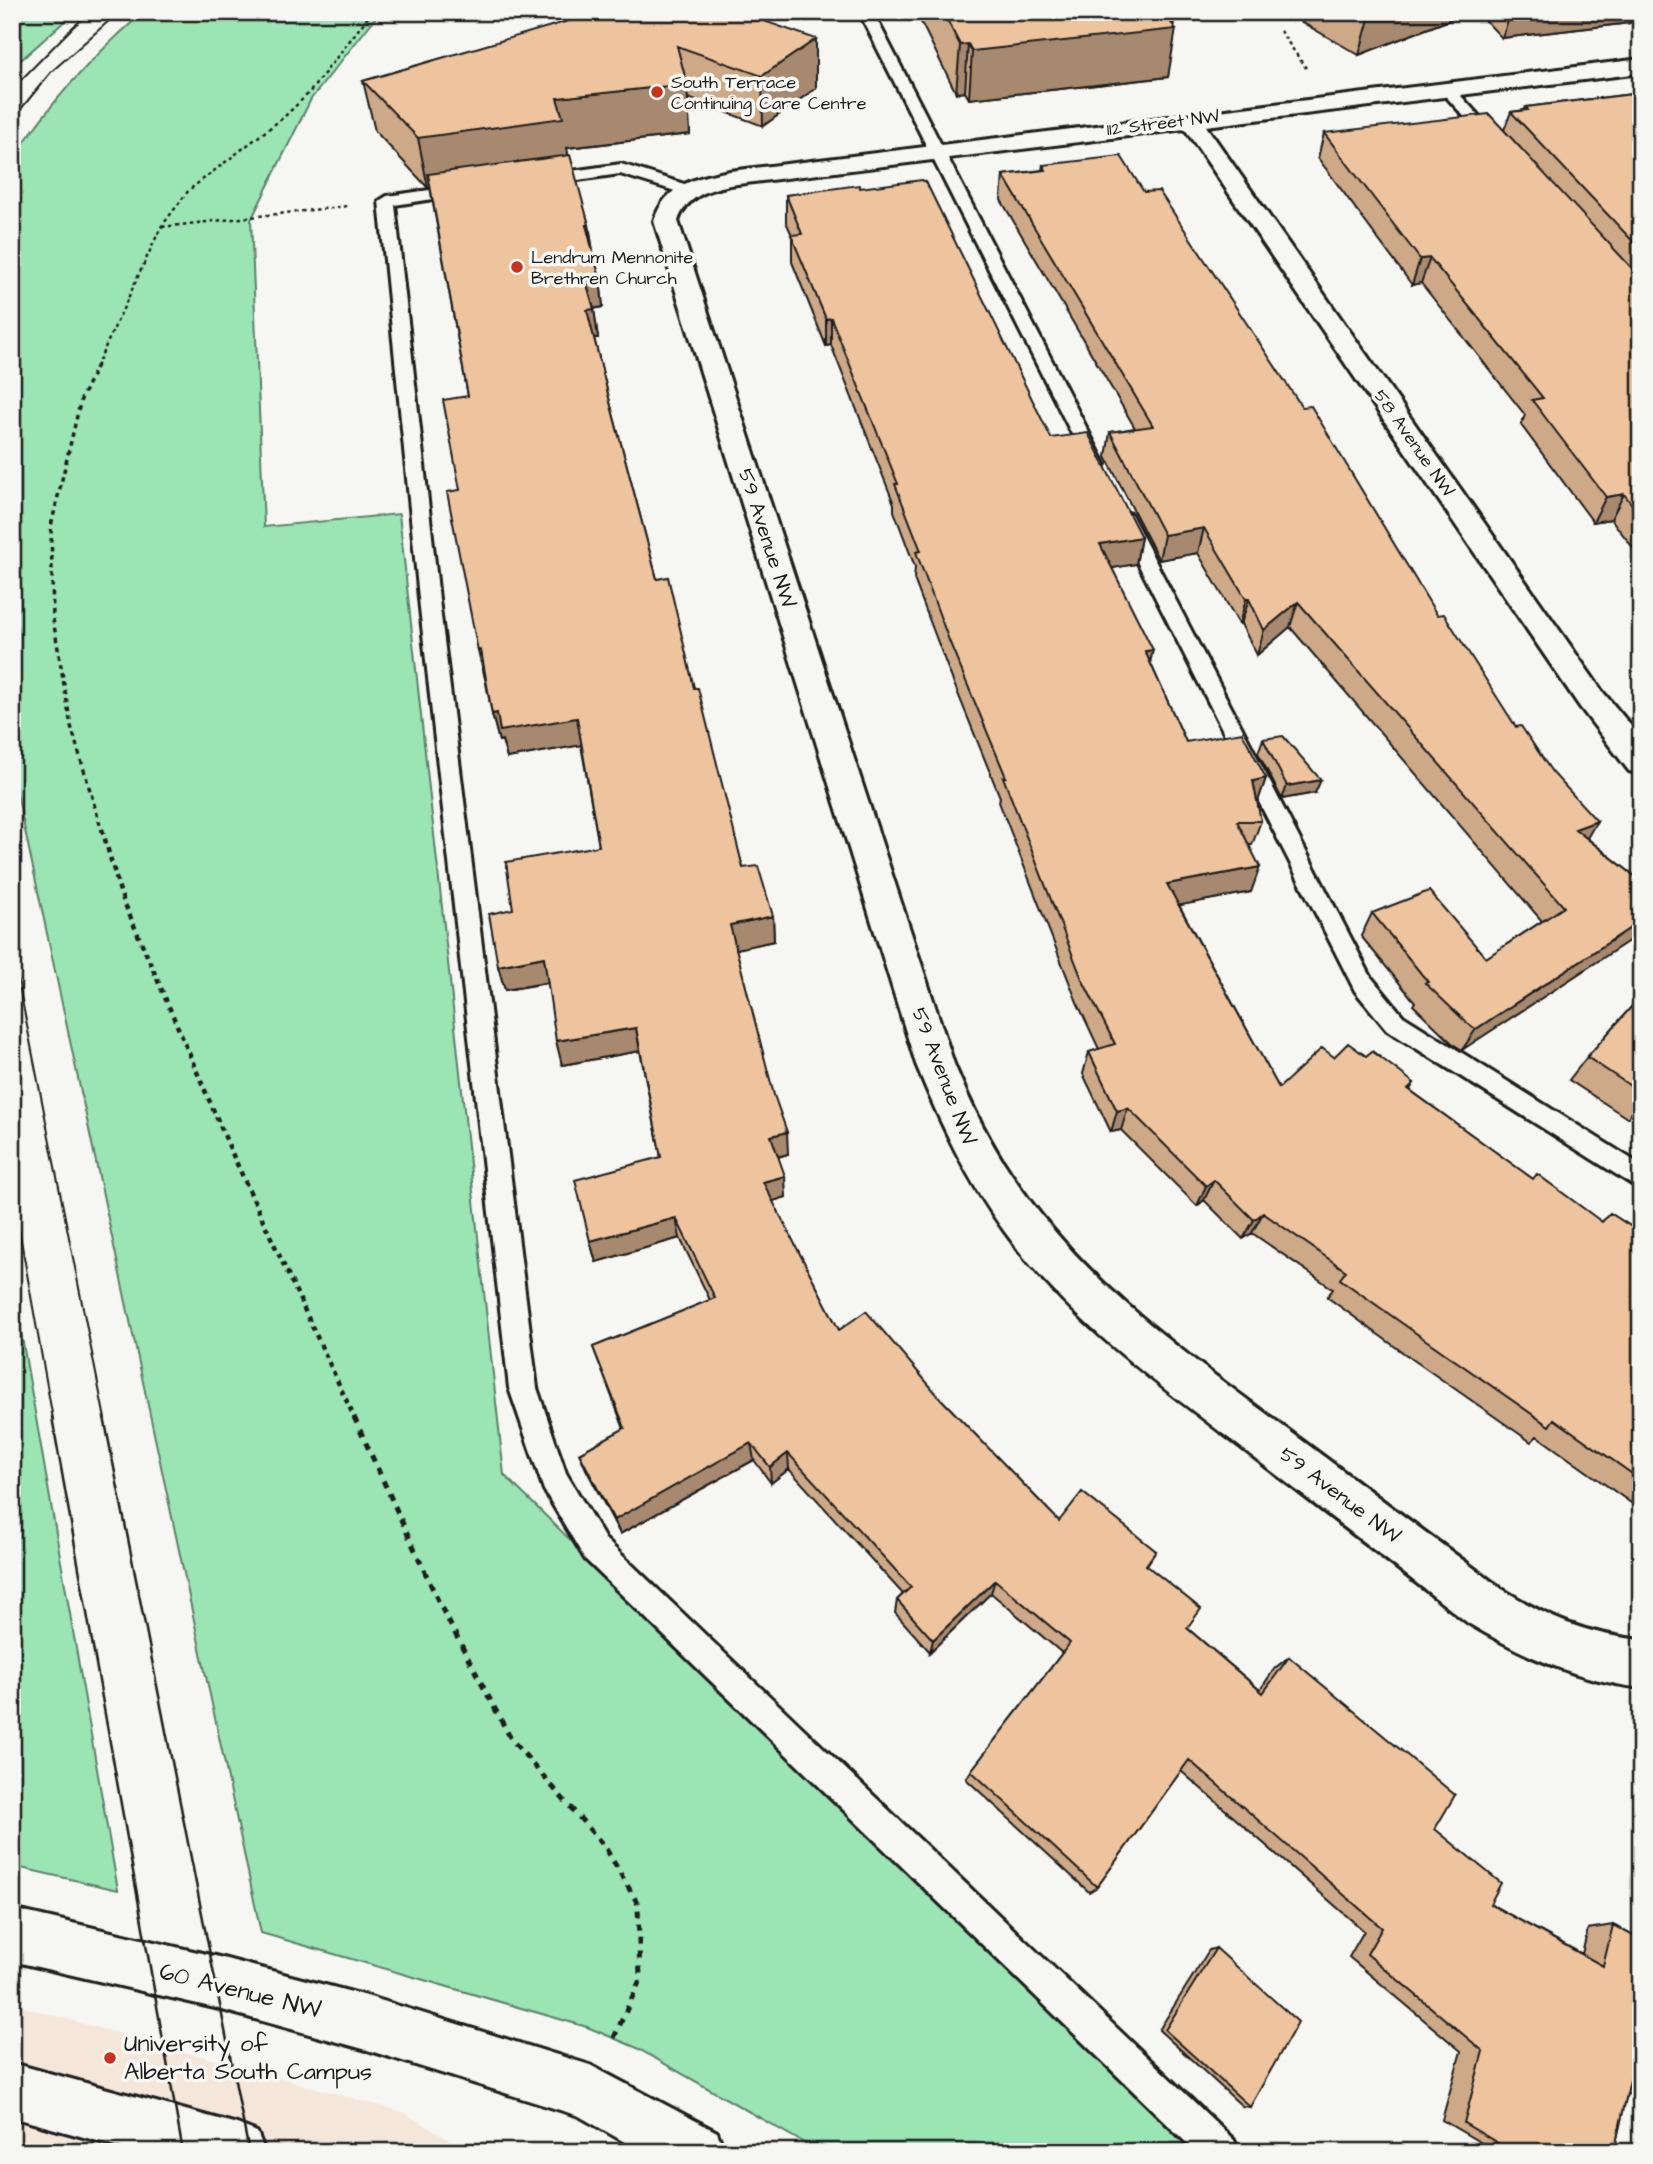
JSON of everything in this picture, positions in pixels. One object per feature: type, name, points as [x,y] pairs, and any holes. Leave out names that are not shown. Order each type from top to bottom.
[{"type":"street","name":"112 Street NW","points":[[688,190],[730,178],[1641,66]]},
{"type":"street","name":"58 Avenue NW","points":[[1190,120],[1591,699],[1641,762]]},
{"type":"street","name":"59 Avenue NW","points":[[688,190],[668,210],[666,221],[935,1063],[951,1106],[978,1160],[1049,1259],[1095,1306],[1145,1348],[1485,1606],[1525,1631],[1564,1650],[1605,1660],[1641,1664]]},
{"type":"street","name":"60 Avenue NW","points":[[12,1935],[215,1982],[367,2023],[590,2092],[697,2152]]},
{"type":"street","points":[[12,2090],[237,2152]]},
{"type":"lane","points":[[866,12],[1102,477]]},
{"type":"lane","points":[[1447,89],[1505,153]]},
{"type":"lane","points":[[525,182],[621,169],[688,190]]},
{"type":"lane","points":[[484,188],[387,201],[432,622],[523,1388],[554,1480],[595,1549],[1222,2152]]},
{"type":"lane","points":[[1115,502],[1363,984],[1395,1023],[1641,1180]]},
{"type":"path","points":[[372,12],[309,93],[284,117],[189,190],[161,227],[81,399],[51,526],[53,619],[71,726],[121,895],[231,1151],[441,1607],[511,1739],[605,1847],[638,1904],[640,1980],[616,2035]]},
{"type":"path","points":[[161,227],[387,201]]},
{"type":"shaded area","name":"University of Alberta South Campus","points":[[12,2004],[403,2112],[469,2152],[12,2152]]},
{"type":"green space","points":[[12,12],[75,12],[12,68]]},
{"type":"green space","points":[[144,12],[380,12],[311,99],[251,220],[264,527],[399,514],[504,1475],[1196,2152],[820,2152],[635,2047],[587,2027],[261,1933],[12,770],[12,160],[41,119],[73,81],[107,45]]},
{"type":"green space","points":[[12,1280],[118,1890],[12,1866]]},
{"type":"building","points":[[599,12],[738,12],[816,39],[762,76],[677,46],[687,84],[557,98],[563,118],[418,138],[363,81]]},
{"type":"building","points":[[943,12],[1169,12],[1174,20],[1169,20],[1176,29],[972,51],[968,44],[960,45]]},
{"type":"building","points":[[1641,93],[1641,250],[1511,112],[1528,110],[1526,107]]},
{"type":"building","points":[[1489,114],[1641,278],[1641,516],[1624,494],[1606,497],[1532,400],[1543,398],[1430,258],[1420,259],[1324,133]]},
{"type":"building","points":[[570,155],[600,279],[586,281],[594,309],[587,310],[657,579],[668,577],[694,688],[698,688],[743,868],[758,866],[773,916],[730,925],[774,1095],[787,1132],[771,1136],[785,1176],[763,1182],[839,1330],[866,1311],[941,1399],[1059,1521],[1082,1492],[1156,1551],[1146,1565],[1201,1609],[1187,1628],[1263,1693],[1289,1657],[1455,1795],[1435,1829],[1501,1883],[1490,1904],[1603,1966],[1613,1925],[1641,1940],[1641,2087],[1630,2080],[1614,2152],[1513,2152],[1464,2123],[1483,2051],[1367,1954],[1382,1928],[1189,1760],[1097,1887],[971,1771],[1070,1643],[995,1580],[933,1640],[897,1600],[911,1587],[788,1453],[770,1467],[751,1443],[614,1520],[579,1453],[625,1428],[593,1347],[715,1298],[676,1218],[590,1241],[575,1180],[661,1157],[636,1028],[556,1041],[544,957],[498,966],[489,914],[513,909],[506,862],[599,846],[577,718],[500,731],[497,713],[492,714],[447,492],[460,490],[443,400],[468,396],[428,174]]},
{"type":"building","points":[[1121,156],[1144,192],[1159,191],[1302,407],[1311,406],[1437,615],[1444,614],[1516,727],[1521,726],[1552,772],[1597,821],[1575,829],[1641,881],[1641,921],[1476,1029],[1425,983],[1428,982],[1372,913],[1429,891],[1486,958],[1564,907],[1298,602],[1264,630],[1249,599],[1246,599],[1204,528],[1164,535],[1110,432],[1153,426],[1003,175],[1046,170],[1043,165]]},
{"type":"building","points":[[922,180],[926,182],[1051,438],[1088,433],[1141,537],[1100,544],[1153,650],[1145,651],[1186,742],[1242,732],[1266,778],[1253,781],[1261,821],[1237,821],[1260,867],[1167,884],[1279,1088],[1322,1048],[1334,1057],[1348,1043],[1366,1056],[1372,1051],[1414,1083],[1408,1089],[1533,1179],[1537,1174],[1602,1222],[1610,1213],[1641,1233],[1641,1480],[1554,1419],[1549,1426],[1420,1336],[1340,1279],[1346,1271],[1263,1213],[1254,1220],[1214,1180],[1206,1186],[1128,1108],[1117,1111],[1089,1052],[1115,1044],[1082,979],[1003,777],[1006,777],[950,643],[916,552],[921,551],[895,484],[898,484],[831,318],[826,319],[791,235],[802,234],[786,195]]},
{"type":"building","points":[[1283,736],[1321,780],[1287,786],[1263,739]]},
{"type":"building","points":[[1641,996],[1641,1093],[1587,1057]]},
{"type":"building","points":[[1216,1948],[1298,2022],[1250,2107],[1165,2030]]},
{"type":"tram line","points":[[12,89],[74,26],[92,12]]},
{"type":"tram line","points":[[12,120],[51,72],[119,12]]},
{"type":"tram line","points":[[12,950],[105,1419]]},
{"type":"tram line","points":[[12,1190],[53,1419]]},
{"type":"tram line","points":[[52,1417],[183,2152]]},
{"type":"tram line","points":[[104,1417],[249,2152]]},
{"type":"place","name":"South Terrace Continuing Care Centre","points":[[657,92]]},
{"type":"place","name":"Lendrum Mennonite Brethren Church","points":[[517,267]]},
{"type":"place","name":"University of Alberta South Campus","points":[[110,2058]]}]
